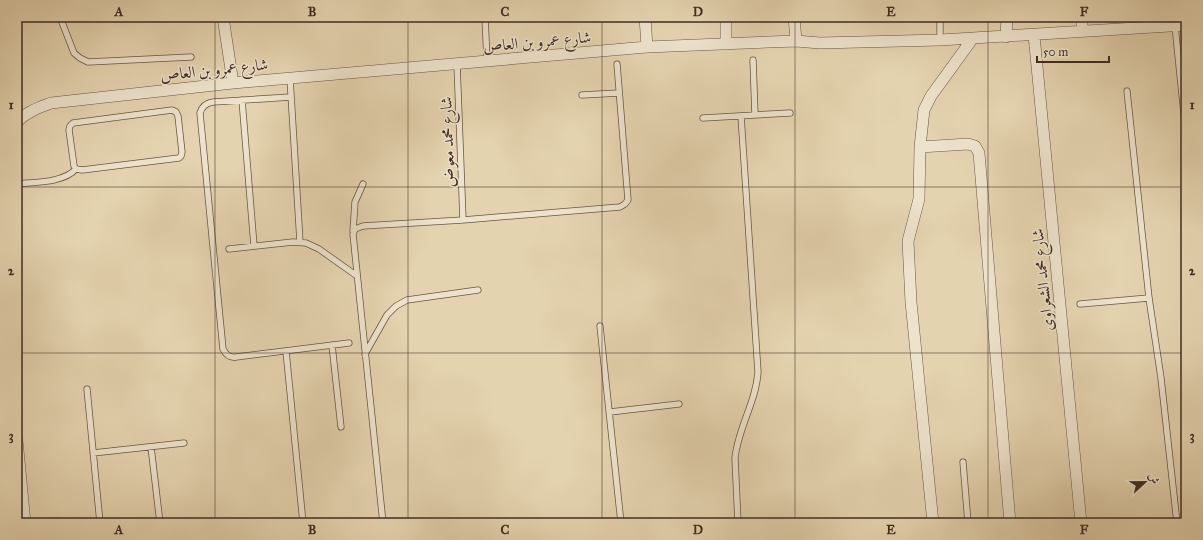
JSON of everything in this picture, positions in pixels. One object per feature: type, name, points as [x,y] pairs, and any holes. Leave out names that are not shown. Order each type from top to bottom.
[{"type":"street","points":[[223,17],[233,82]]},
{"type":"street","points":[[645,17],[646,47]]},
{"type":"street","points":[[726,17],[726,44]]},
{"type":"street","points":[[794,17],[796,40]]},
{"type":"street","points":[[1006,37],[1007,17]]},
{"type":"street","points":[[1082,17],[1082,32]]},
{"type":"street","points":[[1133,28],[1137,17]]},
{"type":"street","name":"شارع عمرو بن العاص","points":[[17,122],[35,109],[50,103],[233,82],[646,47],[796,40],[820,43],[940,40],[1181,26]]},
{"type":"street","name":"شارع محمد الشعراوى","points":[[1034,35],[1081,523]]},
{"type":"street","points":[[934,523],[912,302],[908,241],[919,199],[920,147],[924,110],[927,102],[973,38]]},
{"type":"street","points":[[920,147],[968,144],[975,146],[979,153],[1010,523]]},
{"type":"street","points":[[17,440],[20,502],[25,523]]},
{"type":"lane","points":[[60,17],[74,53],[88,62],[191,57]]},
{"type":"lane","points":[[484,17],[487,61]]},
{"type":"lane","points":[[940,17],[940,40]]},
{"type":"lane","points":[[1181,26],[1179,53],[1186,134]]},
{"type":"lane","points":[[1179,53],[1186,52]]},
{"type":"lane","points":[[753,60],[755,115]]},
{"type":"lane","name":"شارع محمد معوض","points":[[457,64],[463,220]]},
{"type":"lane","points":[[353,234],[355,229],[363,226],[463,220],[620,207],[625,204],[628,200],[617,64]]},
{"type":"lane","points":[[290,78],[300,242]]},
{"type":"lane","points":[[1127,92],[1149,298],[1161,378],[1177,523]]},
{"type":"lane","points":[[582,95],[619,93]]},
{"type":"lane","points":[[291,97],[209,102],[203,106],[200,116],[222,346],[224,352],[233,358],[349,343]]},
{"type":"lane","points":[[242,100],[254,246]]},
{"type":"lane","points":[[172,110],[176,112],[182,152],[179,158],[82,170],[76,169],[73,164],[69,130],[73,123],[172,110]]},
{"type":"lane","points":[[703,118],[790,113]]},
{"type":"lane","points":[[738,523],[735,458],[736,448],[753,399],[758,372],[741,116]]},
{"type":"lane","points":[[17,184],[61,179],[76,169]]},
{"type":"lane","points":[[363,184],[355,202],[353,234],[383,523]]},
{"type":"lane","points":[[229,249],[300,242],[313,246],[357,276]]},
{"type":"lane","points":[[365,354],[391,310],[401,303],[413,299],[478,290]]},
{"type":"lane","points":[[1080,304],[1149,298]]},
{"type":"lane","points":[[600,326],[621,523]]},
{"type":"lane","points":[[332,345],[341,427]]},
{"type":"lane","points":[[286,351],[303,523]]},
{"type":"lane","points":[[87,389],[100,523]]},
{"type":"lane","points":[[610,412],[679,404]]},
{"type":"lane","points":[[94,453],[184,443]]},
{"type":"lane","points":[[151,447],[160,523]]},
{"type":"lane","points":[[963,462],[968,523]]}]
